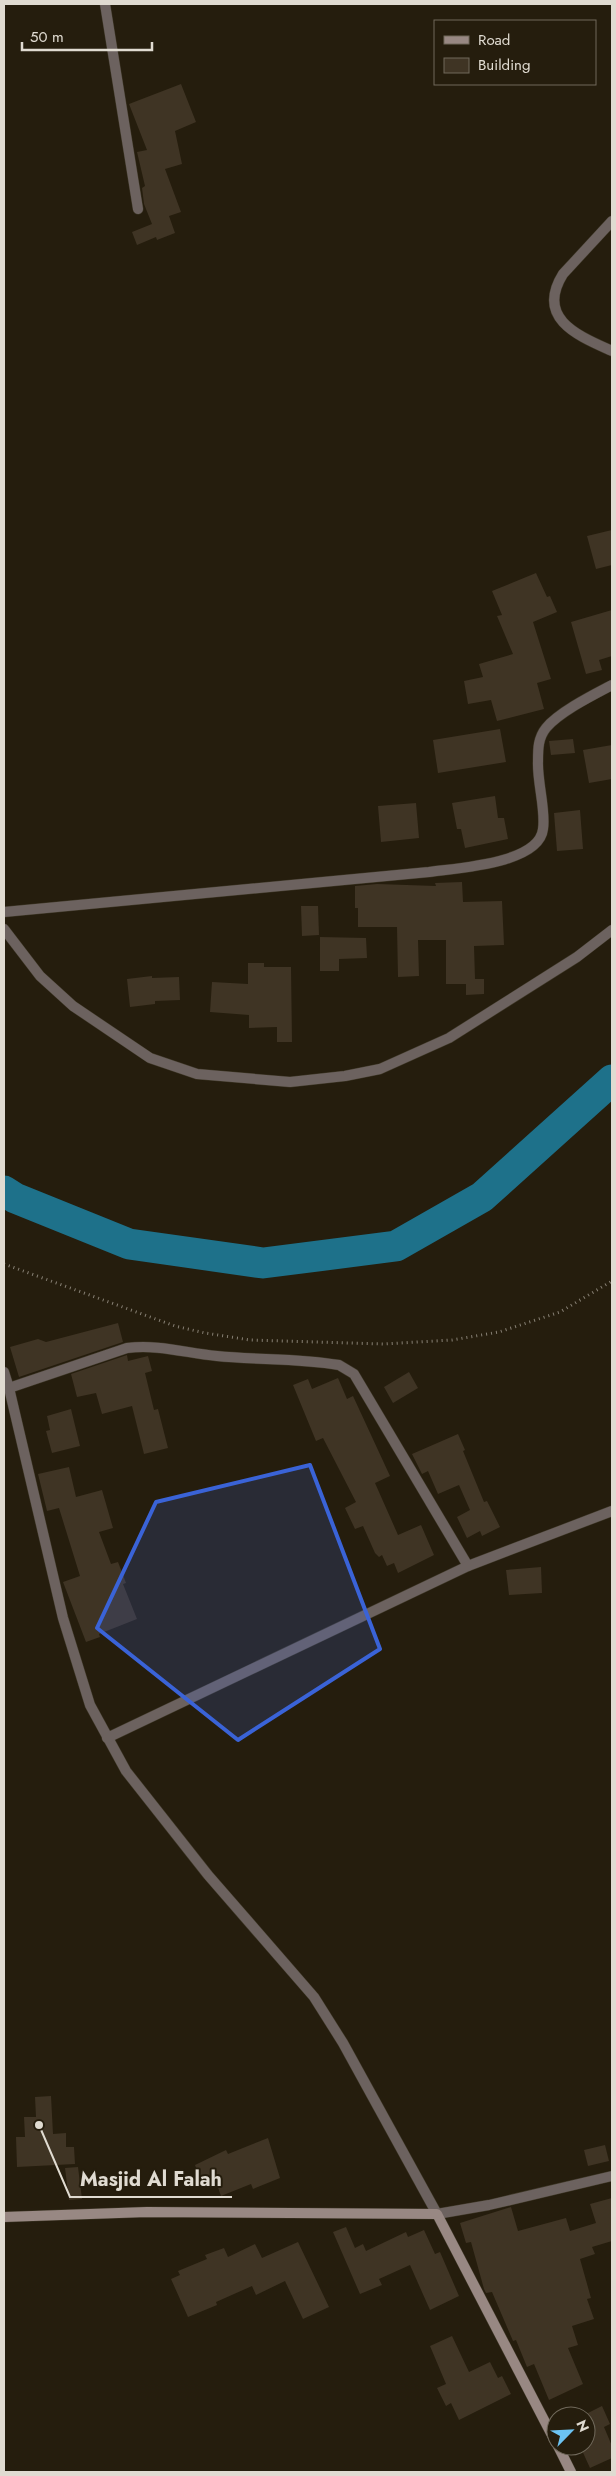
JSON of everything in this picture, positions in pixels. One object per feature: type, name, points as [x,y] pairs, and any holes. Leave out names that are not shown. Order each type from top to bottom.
[{"type":"street","points":[[105,4],[138,209]]},
{"type":"street","points":[[612,221],[563,274],[556,284],[554,294],[559,318],[574,334],[612,351]]},
{"type":"street","points":[[4,912],[429,872],[487,864],[518,855],[537,842],[544,828],[537,774],[539,742],[542,734],[555,720],[612,685]]},
{"type":"street","points":[[4,929],[40,976],[73,1006],[150,1058],[197,1074],[290,1082],[345,1076],[380,1069],[422,1050],[493,1012],[577,957],[612,930]]},
{"type":"street","points":[[9,1388],[126,1348],[141,1346],[216,1356],[339,1366],[354,1374],[468,1566]]},
{"type":"street","points":[[4,1372],[62,1618],[90,1705],[107,1738],[126,1771],[208,1875],[314,1997],[343,2043],[437,2214],[546,2423]]},
{"type":"street","points":[[107,1738],[468,1566],[612,1511]]},
{"type":"street","points":[[4,2217],[147,2212],[437,2214],[489,2205],[612,2176]]},
{"type":"street","points":[[563,2456],[571,2472]]},
{"type":"path","points":[[4,1264],[175,1326],[205,1333],[250,1340],[374,1344],[452,1340],[500,1332],[560,1312],[612,1281]]},
{"type":"highlighted area","points":[[310,1465],[380,1649],[238,1740],[97,1628],[156,1502]]},
{"type":"building","points":[[181,84],[196,122],[175,131],[182,164],[165,169],[181,212],[169,216],[175,233],[157,240],[156,237],[137,245],[132,232],[152,224],[144,204],[142,188],[145,186],[137,152],[147,150],[129,104]]},
{"type":"building","points":[[612,530],[612,565],[596,569],[587,536]]},
{"type":"building","points":[[536,573],[547,597],[550,596],[557,612],[533,622],[551,679],[537,683],[544,709],[497,721],[491,700],[468,704],[464,681],[483,677],[479,664],[513,654],[497,616],[502,615],[492,591]]},
{"type":"building","points":[[612,610],[612,656],[599,660],[602,670],[586,674],[571,622]]},
{"type":"building","points":[[500,729],[506,762],[438,773],[433,740]]},
{"type":"building","points":[[573,739],[575,753],[551,755],[549,741]]},
{"type":"building","points":[[612,745],[612,779],[589,783],[583,750]]},
{"type":"building","points":[[495,796],[498,818],[504,818],[508,839],[465,848],[461,829],[457,829],[452,803]]},
{"type":"building","points":[[416,803],[419,838],[381,842],[378,806]]},
{"type":"building","points":[[580,810],[583,849],[557,851],[554,813]]},
{"type":"building","points":[[462,882],[463,902],[502,901],[504,945],[474,946],[475,979],[484,979],[484,994],[466,995],[466,984],[446,984],[446,940],[418,940],[419,976],[398,977],[397,927],[358,927],[358,908],[355,908],[355,886],[377,884],[436,886],[435,883]]},
{"type":"building","points":[[301,906],[318,906],[319,935],[302,936]]},
{"type":"building","points":[[320,937],[366,938],[367,958],[339,959],[339,971],[320,971]]},
{"type":"building","points":[[248,963],[264,963],[264,967],[291,967],[292,1042],[277,1042],[277,1027],[249,1028],[249,1015],[210,1012],[212,982],[248,984]]},
{"type":"building","points":[[152,976],[152,978],[179,977],[180,1000],[155,1001],[155,1004],[130,1007],[127,979]]},
{"type":"building","points":[[118,1323],[123,1342],[19,1377],[10,1347],[38,1339],[46,1342]]},
{"type":"building","points":[[127,1355],[128,1361],[148,1356],[152,1371],[145,1373],[154,1410],[158,1409],[168,1448],[144,1454],[132,1406],[102,1414],[96,1393],[77,1397],[71,1374]]},
{"type":"building","points":[[409,1372],[418,1388],[393,1403],[384,1387]]},
{"type":"building","points":[[338,1378],[347,1399],[353,1396],[390,1476],[375,1483],[398,1535],[421,1525],[434,1555],[398,1573],[394,1563],[387,1566],[382,1555],[379,1557],[375,1553],[363,1526],[355,1529],[345,1508],[356,1502],[323,1438],[316,1441],[293,1385],[308,1379],[312,1389]]},
{"type":"building","points":[[71,1409],[80,1446],[52,1453],[46,1431],[50,1430],[47,1416]]},
{"type":"building","points":[[458,1434],[484,1502],[487,1501],[500,1527],[482,1536],[480,1531],[467,1538],[457,1517],[470,1510],[459,1485],[438,1494],[428,1471],[422,1474],[412,1454]]},
{"type":"building","points":[[69,1467],[76,1497],[102,1490],[113,1528],[99,1532],[111,1564],[118,1562],[126,1583],[123,1584],[137,1619],[99,1634],[100,1637],[86,1642],[63,1582],[80,1576],[59,1508],[47,1511],[38,1474]]},
{"type":"building","points":[[541,1567],[542,1593],[509,1595],[506,1570]]},
{"type":"building","points":[[51,2096],[53,2134],[66,2133],[66,2147],[74,2147],[75,2164],[17,2167],[16,2137],[25,2137],[24,2117],[36,2117],[35,2097]]},
{"type":"building","points":[[268,2138],[280,2178],[253,2189],[251,2184],[221,2196],[215,2179],[202,2184],[195,2165],[226,2150],[228,2154]]},
{"type":"building","points":[[605,2145],[609,2161],[588,2166],[584,2150]]},
{"type":"building","points":[[78,2167],[82,2199],[69,2200],[65,2168]]},
{"type":"building","points":[[612,2198],[612,2241],[592,2247],[595,2254],[580,2259],[591,2298],[587,2299],[594,2319],[572,2326],[578,2345],[568,2348],[583,2384],[549,2400],[534,2364],[527,2367],[516,2340],[513,2341],[492,2292],[486,2293],[471,2242],[466,2243],[460,2223],[511,2207],[518,2231],[566,2218],[570,2231],[596,2223],[590,2204]]},
{"type":"building","points":[[346,2227],[355,2248],[363,2244],[366,2251],[406,2232],[408,2237],[424,2230],[435,2254],[440,2252],[459,2296],[430,2310],[410,2265],[379,2279],[382,2285],[360,2294],[333,2232]]},
{"type":"building","points":[[298,2242],[329,2307],[303,2319],[285,2281],[256,2295],[252,2286],[216,2302],[217,2305],[188,2317],[171,2279],[180,2275],[178,2271],[207,2259],[205,2255],[224,2248],[228,2257],[255,2244],[262,2258]]},
{"type":"building","points":[[452,2336],[469,2372],[490,2362],[498,2378],[502,2376],[511,2394],[459,2420],[451,2403],[446,2406],[437,2388],[446,2384],[430,2346]]},
{"type":"building","points":[[602,2406],[610,2424],[604,2427],[612,2446],[612,2458],[590,2468],[585,2456],[596,2456],[596,2409]]},
{"type":"waterway","points":[[4,1191],[15,1198],[129,1244],[263,1263],[396,1246],[482,1197],[612,1080]]},
{"type":"place","name":"Masjid Al Falah","points":[[39,2125]]}]
